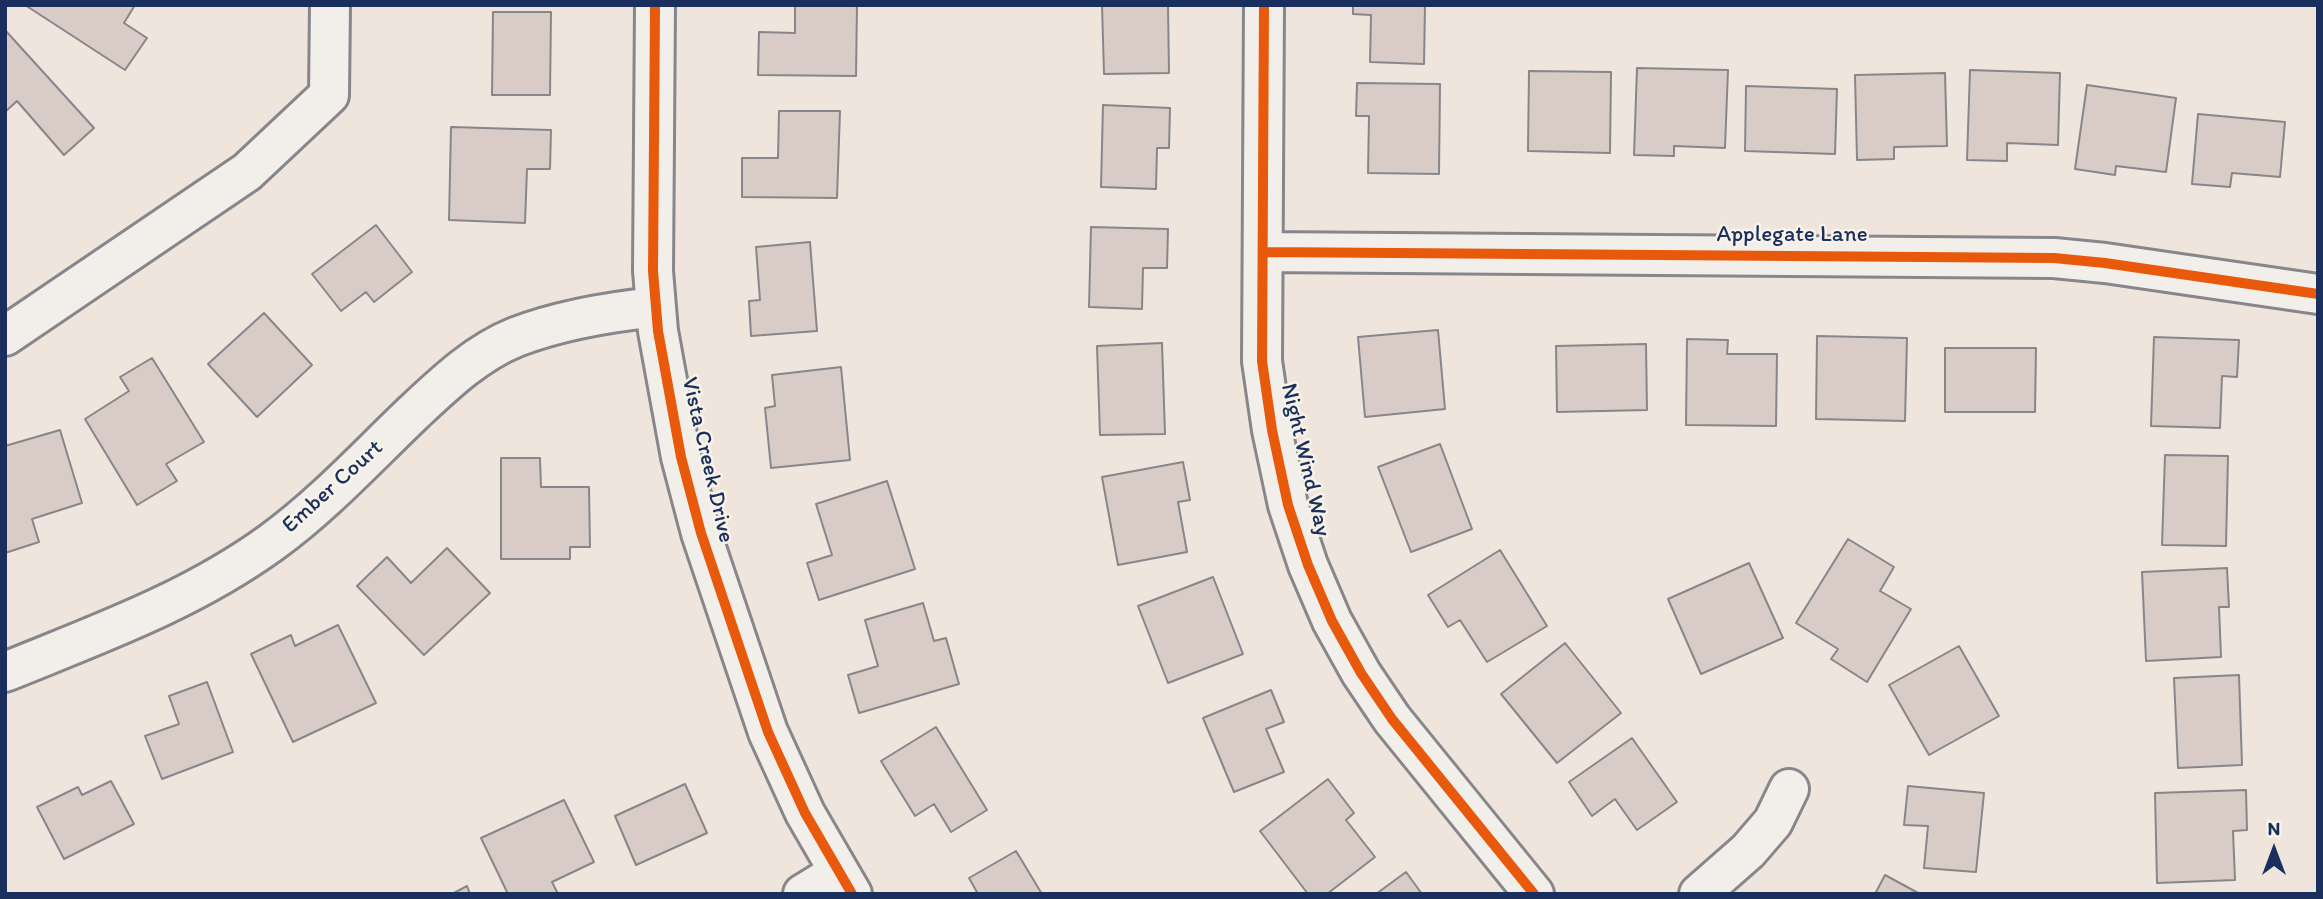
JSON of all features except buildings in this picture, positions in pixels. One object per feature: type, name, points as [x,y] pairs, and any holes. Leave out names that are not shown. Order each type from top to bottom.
[{"type":"street","points":[[5,336],[247,172],[329,94],[330,5]]},
{"type":"street","name":"Vista Creek Drive","points":[[655,5],[653,271],[667,388],[689,493],[732,630],[768,732],[788,778],[845,883]]},
{"type":"street","name":"Night Wind Way","points":[[1264,5],[1262,361],[1288,505],[1308,565],[1332,621],[1361,673],[1392,719],[1534,894]]},
{"type":"street","name":"Applegate Lane","points":[[1264,252],[2054,258],[2318,293]]},
{"type":"street","name":"Ember Court","points":[[5,672],[164,606],[211,582],[248,558],[302,518],[439,388],[488,351],[514,338],[555,325],[620,311],[656,307]]},
{"type":"street","points":[[1699,894],[1757,841],[1773,822],[1789,789]]},
{"type":"street","points":[[803,894],[845,883]]},
{"type":"cycle path","points":[[655,5],[653,271],[658,331],[681,457],[701,533],[768,732],[805,813],[852,894]]},
{"type":"cycle path","points":[[1264,5],[1262,361],[1272,430],[1288,505],[1308,565],[1332,621],[1361,673],[1392,719],[1534,894]]},
{"type":"cycle path","points":[[1263,252],[2054,258],[2318,294]]}]
